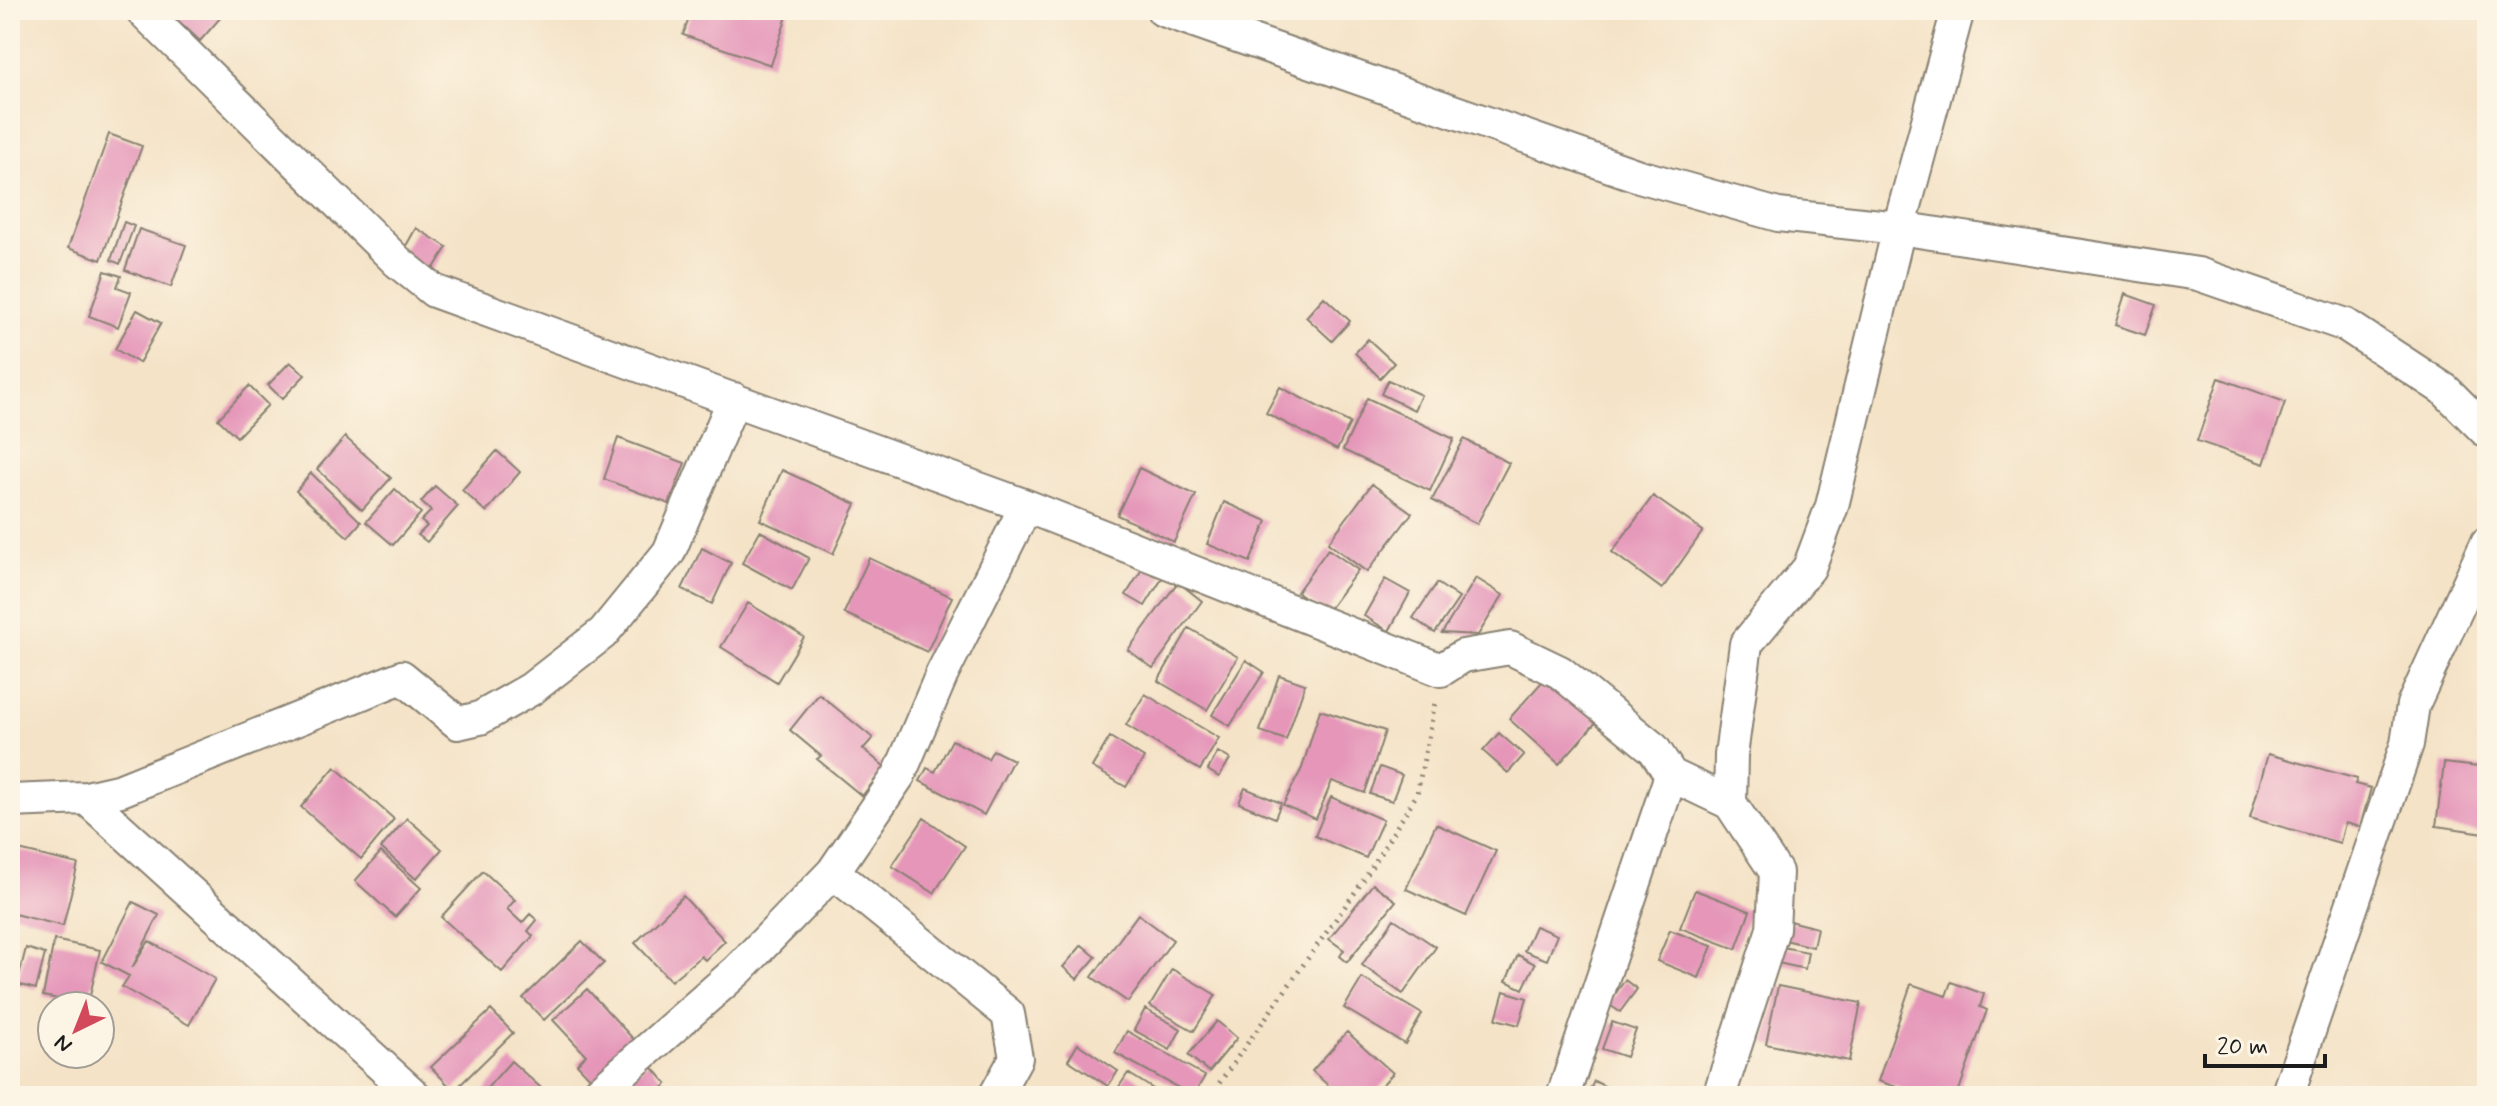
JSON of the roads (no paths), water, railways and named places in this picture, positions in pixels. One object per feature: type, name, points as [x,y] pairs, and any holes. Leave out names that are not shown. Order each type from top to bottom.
[{"type":"street","points":[[142,10],[398,262],[434,291],[1026,506],[1441,670],[1463,656],[1510,648],[1560,672],[1654,749],[1671,775],[1730,803],[1776,872],[1773,929],[1719,1096]]},
{"type":"street","points":[[1163,10],[1639,176],[1778,215],[1899,228],[2198,274],[2346,325],[2445,390],[2487,432]]},
{"type":"street","points":[[1730,803],[1731,755],[1746,644],[1809,568],[1832,506],[1899,228],[1958,10]]},
{"type":"street","points":[[10,801],[86,798],[121,790],[402,677],[458,723],[480,718],[531,689],[603,633],[669,552],[734,399]]},
{"type":"street","points":[[595,1096],[738,970],[833,872],[899,775],[942,674],[1026,506]]},
{"type":"street","points":[[2287,1096],[2407,744],[2413,705],[2487,543]]},
{"type":"street","points":[[1563,1096],[1671,775]]},
{"type":"street","points":[[86,798],[415,1096]]},
{"type":"street","points":[[833,872],[1008,1014],[1016,1058],[995,1096]]}]
